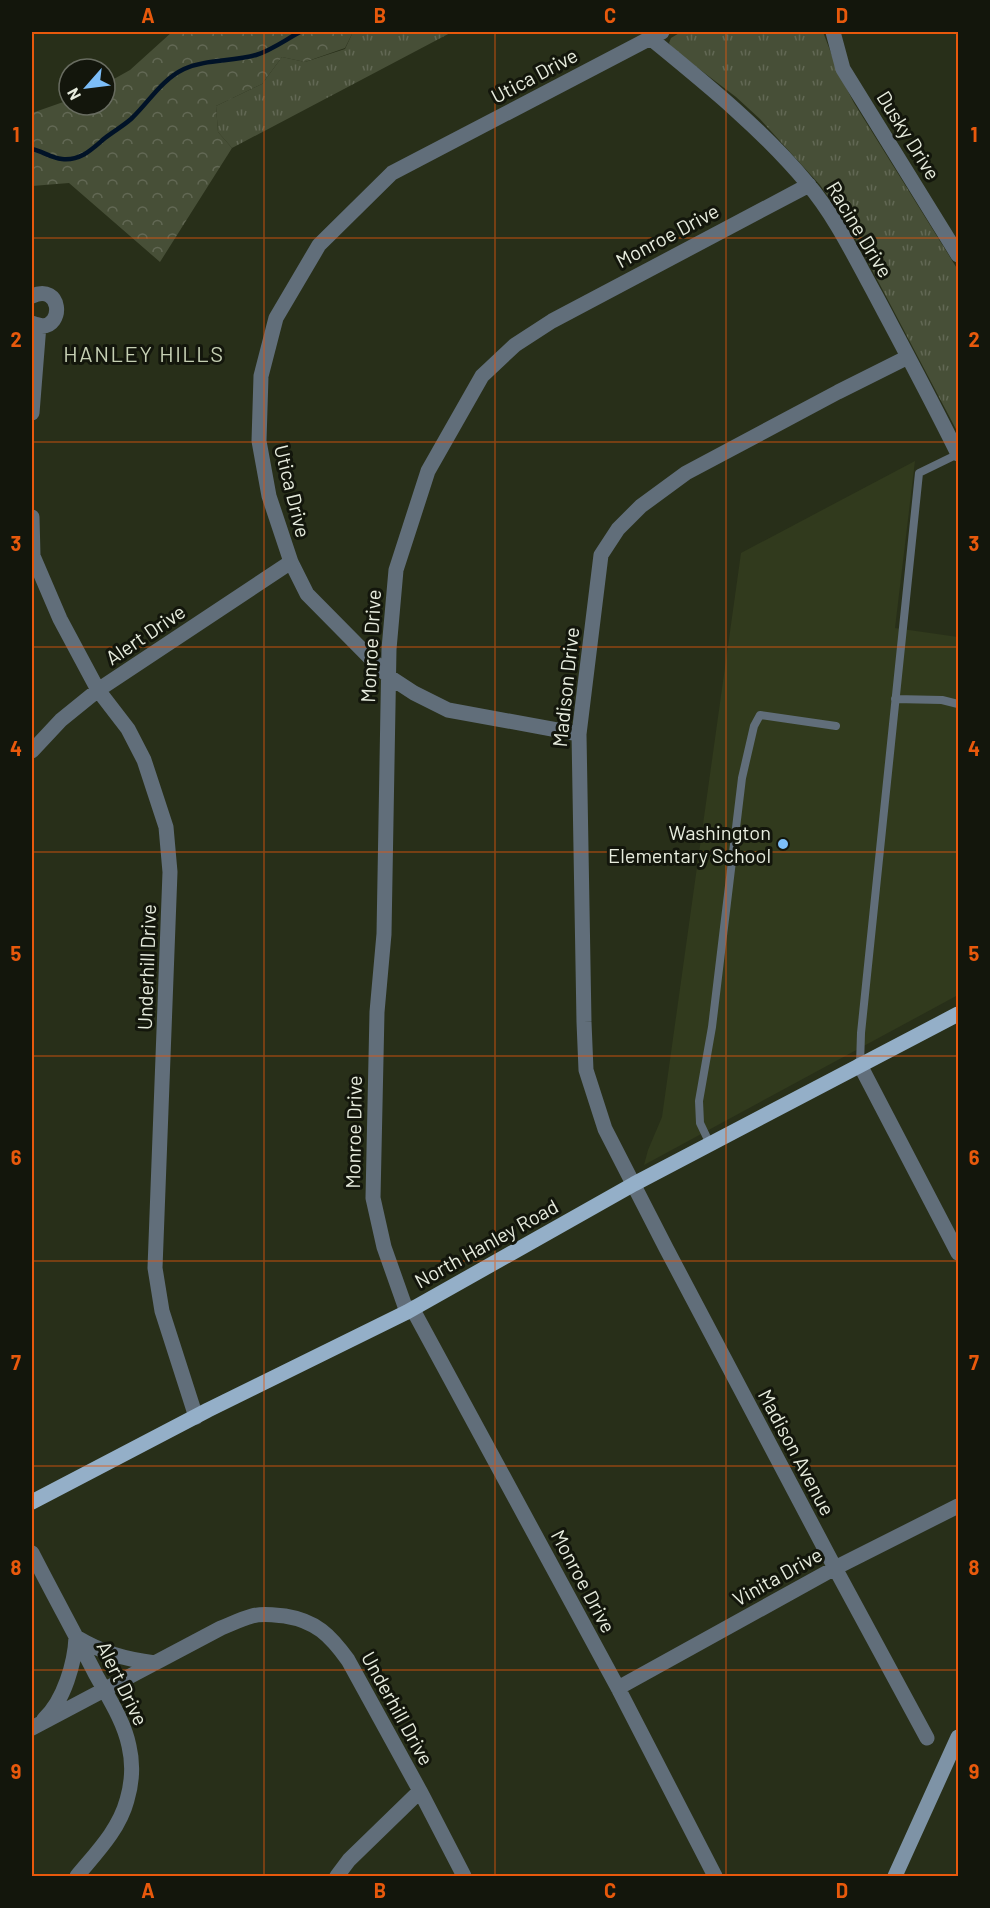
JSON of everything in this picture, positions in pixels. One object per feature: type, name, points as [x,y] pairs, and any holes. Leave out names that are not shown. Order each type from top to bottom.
[{"type":"main road","name":"North Hanley Road","points":[[32,1502],[410,1310],[634,1184],[958,1014]]},
{"type":"main road","points":[[895,1876],[958,1737]]},
{"type":"street","name":"Dusky Drive","points":[[833,32],[843,69],[958,255]]},
{"type":"street","name":"Racine Drive","points":[[656,35],[779,151],[809,184],[835,221],[958,454]]},
{"type":"street","name":"Utica Drive","points":[[579,734],[448,710],[414,693],[388,676],[307,594],[291,562],[269,496],[259,441],[261,376],[276,318],[319,245],[392,173],[656,35]]},
{"type":"street","name":"Monroe Drive","points":[[715,1876],[618,1688],[410,1310],[384,1247],[373,1198],[377,1012],[384,934],[388,676],[396,570],[428,471],[482,376],[515,345],[552,321],[809,184]]},
{"type":"street","points":[[32,296],[47,294],[52,297],[57,311],[55,318],[46,325],[35,324],[32,413]]},
{"type":"street","name":"Madison Drive","points":[[634,1184],[605,1129],[586,1070],[579,734],[601,555],[618,529],[641,506],[686,473],[908,357]]},
{"type":"street","name":"Underhill Drive","points":[[32,517],[33,556],[60,619],[98,690],[128,729],[144,760],[166,827],[170,872],[155,1268],[162,1311],[196,1417]]},
{"type":"street","name":"Alert Drive","points":[[32,751],[61,720],[98,690],[291,562]]},
{"type":"street","points":[[860,1065],[958,1253]]},
{"type":"street","name":"Madison Avenue","points":[[634,1184],[835,1568],[927,1738]]},
{"type":"street","name":"Vinita Drive","points":[[618,1688],[835,1568],[958,1506]]},
{"type":"street","name":"Alert Drive","points":[[32,1553],[124,1729],[129,1746],[131,1778],[127,1802],[120,1820],[107,1840],[77,1876]]},
{"type":"street","name":"Underhill Drive","points":[[155,1663],[221,1628],[251,1616],[265,1614],[297,1618],[312,1623],[333,1640],[348,1660],[464,1876]]},
{"type":"street","name":"Alert Drive","points":[[76,1637],[96,1649],[121,1658],[155,1663]]},
{"type":"street","name":"Alert Drive","points":[[35,1726],[52,1712],[62,1692],[75,1653],[76,1637]]},
{"type":"street","points":[[35,1726],[155,1663]]},
{"type":"street","points":[[338,1876],[349,1860],[420,1791]]},
{"type":"lane","points":[[860,1065],[861,1033],[919,473],[958,454]]},
{"type":"lane","points":[[896,699],[942,700],[958,704]]},
{"type":"lane","points":[[710,1144],[700,1123],[699,1101],[712,1027],[742,778],[754,726],[760,715],[836,726]]},
{"type":"shaded area","name":"Washington Elementary School","points":[[915,461],[895,628],[958,637],[958,995],[644,1165],[662,1117],[741,553]]},
{"type":"green space","points":[[172,32],[353,32],[345,48],[305,62],[282,57],[262,84],[216,106],[218,132],[232,148],[160,262],[69,183],[32,186],[32,113],[57,104],[57,117],[117,117],[117,77],[130,70]]},
{"type":"green space","points":[[353,32],[452,32],[232,148],[218,132],[216,106],[262,84],[282,57],[305,62],[345,49]]},
{"type":"green space","points":[[681,32],[823,32],[839,74],[854,103],[958,270],[958,433],[849,226],[820,185],[760,119],[736,97],[673,49],[669,43],[671,38]]},
{"type":"waterway","points":[[32,149],[62,159],[81,156],[131,119],[162,85],[184,69],[256,55],[300,32]]},
{"type":"place","name":"Washington Elementary School","points":[[783,844]]},
{"type":"district","name":"HANLEY HILLS","points":[[144,353]]}]
